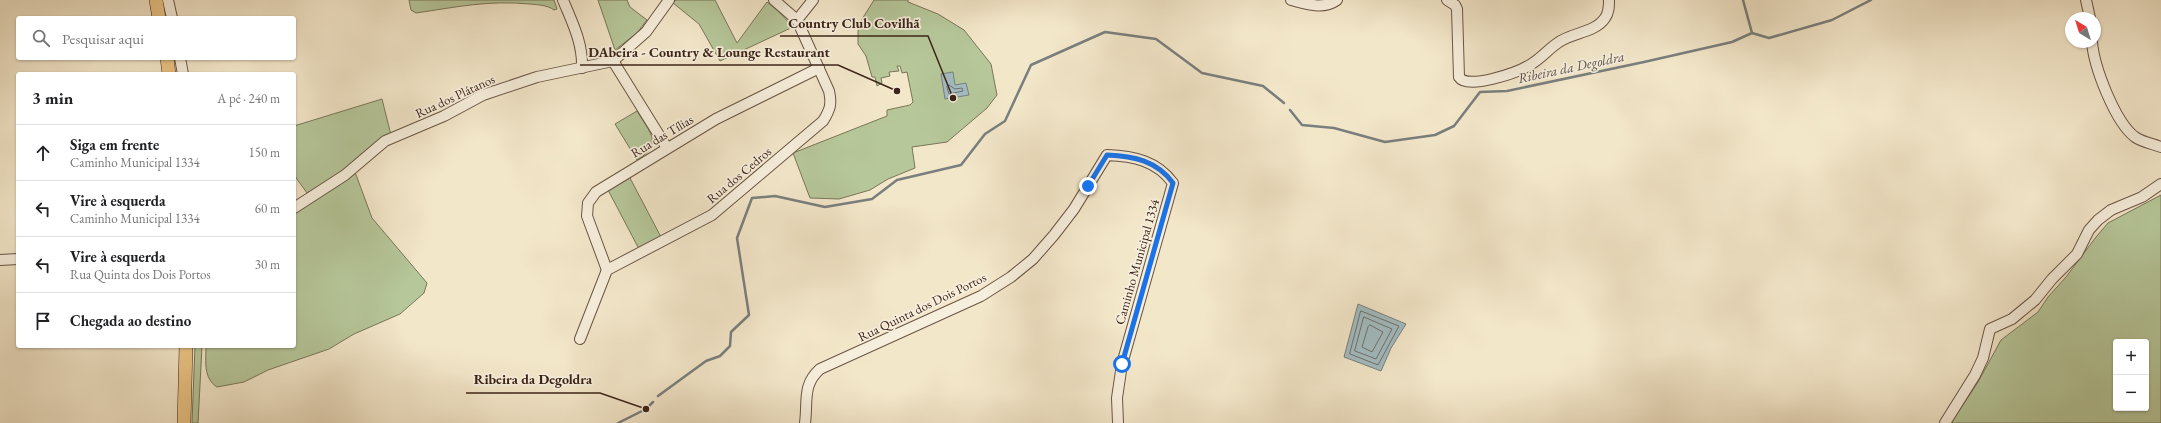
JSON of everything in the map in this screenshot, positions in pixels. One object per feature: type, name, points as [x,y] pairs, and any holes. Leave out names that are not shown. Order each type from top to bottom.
[{"type":"main road","points":[[156,0],[159,16]]},
{"type":"main road","points":[[166,60],[169,72]]},
{"type":"main road","points":[[184,423],[186,348]]},
{"type":"street","points":[[168,0],[172,16]]},
{"type":"street","points":[[563,0],[577,35],[582,55],[582,68]]},
{"type":"street","name":"Rua dos Plátanos","points":[[296,207],[345,175],[386,141],[444,116],[492,91],[538,77],[613,61],[646,32],[669,0]]},
{"type":"street","name":"Rua dos Cedros","points":[[607,270],[712,216],[823,121],[829,113],[831,103],[829,91],[796,20],[774,0]]},
{"type":"street","points":[[796,20],[813,0]]},
{"type":"street","points":[[1291,0],[1320,6],[1330,5],[1337,0]]},
{"type":"street","points":[[1447,0],[1455,5],[1457,10],[1459,77],[1464,82],[1471,83],[1506,75],[1528,66],[1558,42],[1591,27],[1605,18],[1609,0]]},
{"type":"street","points":[[2086,0],[2089,12]]},
{"type":"street","points":[[2094,48],[2102,78],[2118,117],[2135,137],[2161,147]]},
{"type":"street","points":[[180,60],[183,72]]},
{"type":"street","points":[[613,61],[667,148]]},
{"type":"street","name":"Rua das Tílias","points":[[607,270],[586,216],[588,203],[596,192],[667,148],[753,99],[819,68]]},
{"type":"street","name":"Rua Quinta dos Dois Portos","points":[[805,423],[808,383],[812,376],[820,369],[981,296],[1011,277],[1033,259],[1054,235],[1074,209],[1107,155]]},
{"type":"street","name":"Caminho Municipal 1334","points":[[1107,155],[1126,155],[1144,160],[1157,168],[1173,183],[1122,364],[1118,398],[1118,423]]},
{"type":"street","points":[[1945,423],[1980,364],[1990,328],[2012,319],[2035,300],[2052,279],[2077,254],[2089,230],[2098,220],[2111,210],[2142,197],[2161,184]]},
{"type":"street","points":[[0,260],[16,259]]},
{"type":"street","points":[[580,339],[607,270]]},
{"type":"green space","points":[[409,0],[554,0],[557,9],[554,10],[546,6],[537,5],[500,3],[473,5],[416,13],[411,10]]},
{"type":"green space","points":[[598,0],[627,0],[630,7],[647,20],[637,33],[615,50]]},
{"type":"green space","points":[[676,0],[715,0],[737,43],[767,2],[793,27],[720,61],[699,24],[673,3]]},
{"type":"green space","points":[[874,0],[908,0],[908,2],[938,14],[964,30],[991,64],[997,95],[987,108],[947,142],[912,147],[915,168],[888,179],[870,190],[839,199],[810,198],[793,153],[887,116],[887,110],[910,105],[913,102],[907,72],[902,73],[900,66],[897,66],[899,71],[889,72],[890,76],[881,78],[882,83],[877,86],[875,77],[872,77],[866,56],[858,44],[859,24]]},
{"type":"green space","points":[[382,99],[391,135],[333,179],[307,193],[296,178],[296,125]]},
{"type":"green space","points":[[637,111],[650,132],[652,143],[650,149],[637,160],[615,124]]},
{"type":"green space","points":[[355,172],[372,218],[427,283],[424,293],[400,314],[354,334],[329,349],[268,370],[244,382],[217,387],[209,379],[207,374],[206,348],[296,348],[296,212]]},
{"type":"green space","points":[[630,178],[661,237],[639,249],[608,190]]},
{"type":"green space","points":[[2161,195],[2161,423],[1951,423],[1978,382],[2001,340],[2038,312],[2048,297],[2066,277],[2108,223]]},
{"type":"green space","points":[[195,348],[202,348],[198,423],[192,423]]},
{"type":"water","points":[[953,72],[955,85],[966,83],[969,95],[945,99],[941,74]]},
{"type":"water","points":[[1358,304],[1406,324],[1391,348],[1381,371],[1344,357]]},
{"type":"waterway","points":[[1743,0],[1752,33]]},
{"type":"waterway","name":"Ribeira da Degoldra","points":[[1290,110],[1302,125],[1334,128],[1385,142],[1435,135],[1454,126],[1480,92],[1507,91],[1644,62],[1732,42],[1752,33],[1769,38],[1832,20],[1871,0]]},
{"type":"waterway","name":"Ribeira da Degoldra","points":[[658,396],[706,361],[720,356],[730,346],[731,332],[749,315],[737,238],[752,198],[775,196],[825,207],[872,199],[897,180],[961,165],[985,134],[1005,121],[1031,65],[1105,32],[1156,39],[1202,73],[1263,86],[1284,103]]},
{"type":"waterway","name":"Ribeira da Degoldra","points":[[618,423],[646,409],[653,402]]},
{"type":"place","name":"DAbeira - Country & Lounge Restaurant","points":[[897,91]]},
{"type":"place","name":"Country Club Covilhã","points":[[953,98]]},
{"type":"place","name":"Ribeira da Degoldra","points":[[646,409]]},
{"type":"route","points":[[1088,186],[1107,155],[1126,155],[1144,160],[1169,177],[1173,183],[1173,188],[1159,229],[1122,364]]}]
